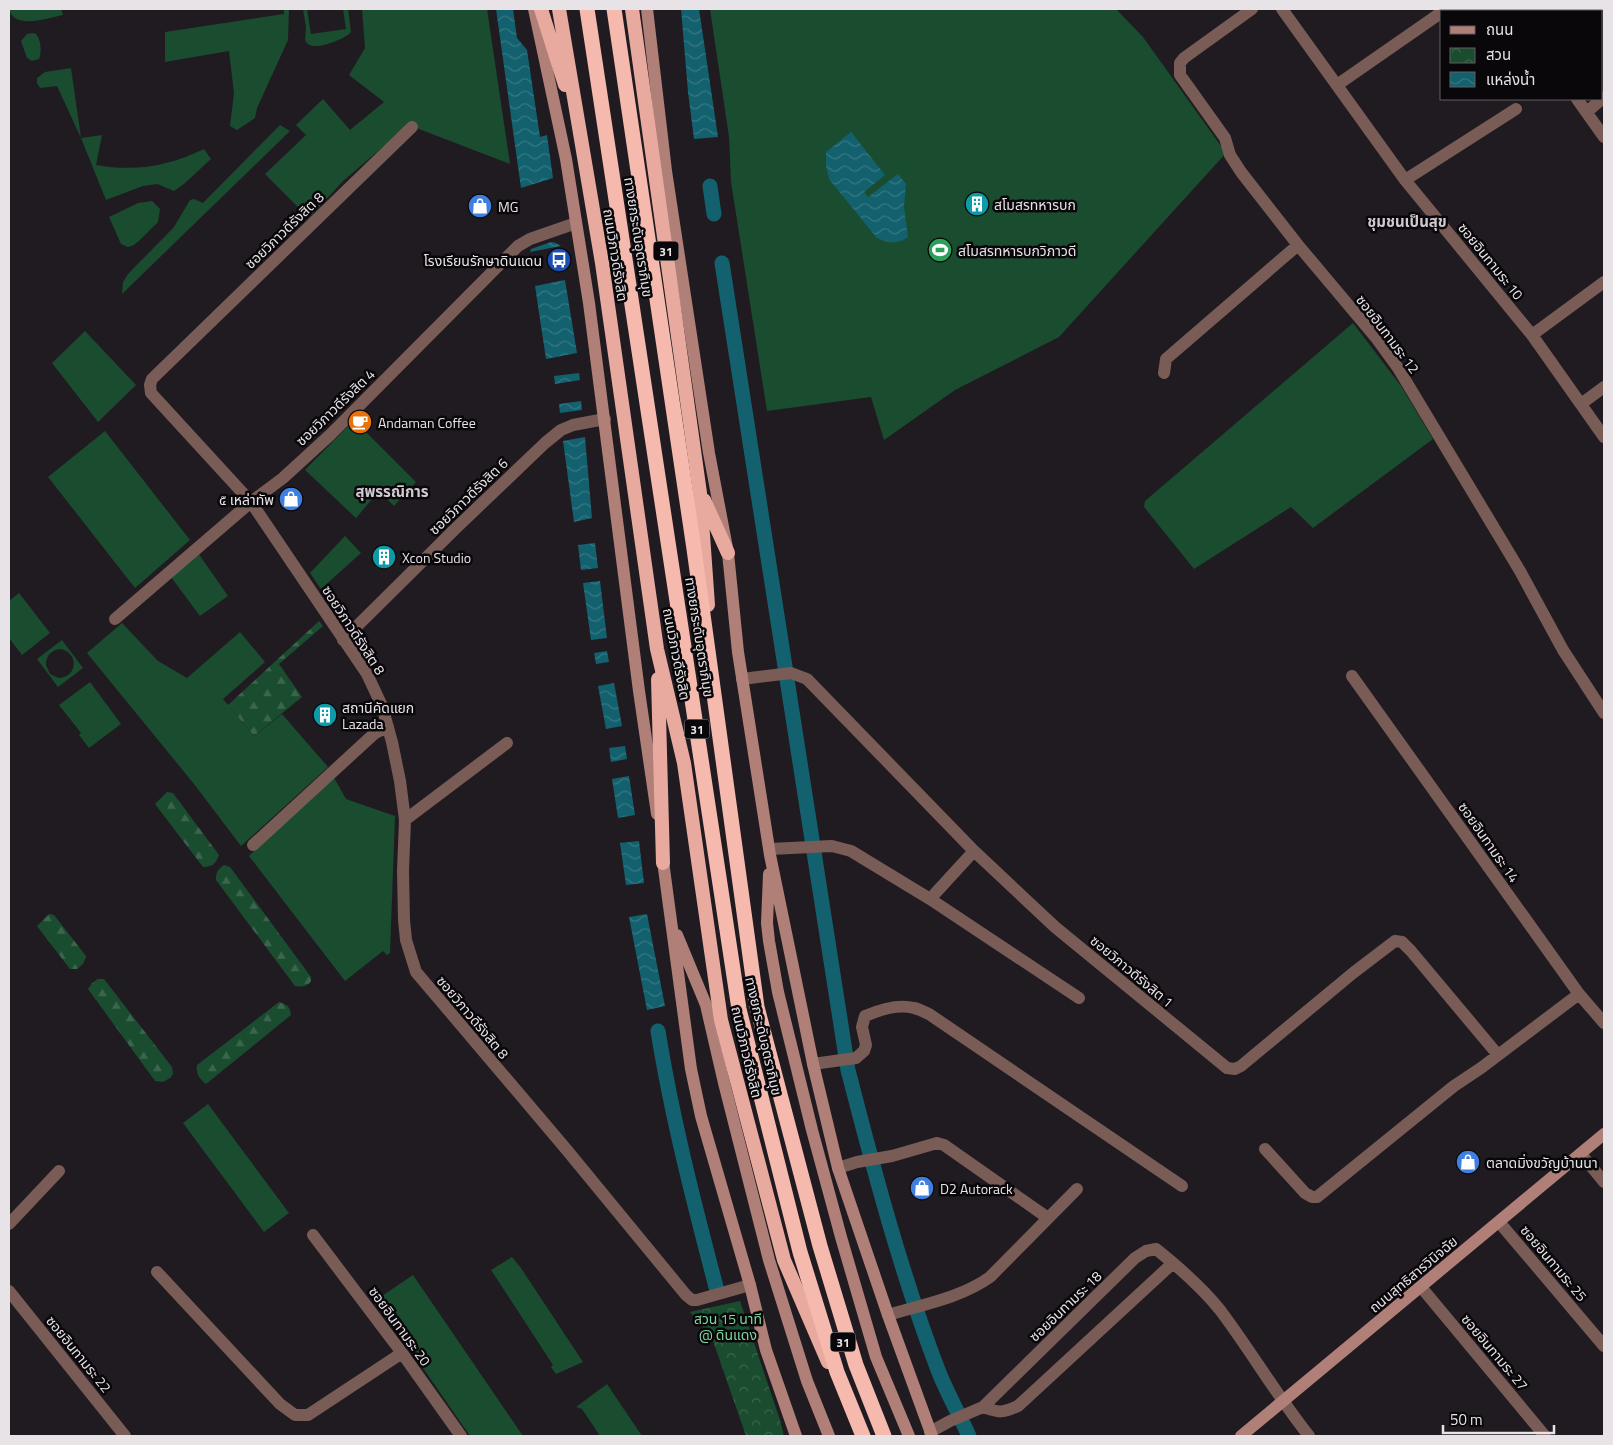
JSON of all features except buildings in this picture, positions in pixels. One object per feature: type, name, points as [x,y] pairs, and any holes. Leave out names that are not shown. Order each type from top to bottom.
[{"type":"highway","points":[[541,9],[579,131]]},
{"type":"highway","name":"ถนนวิภาวดีรังสิต","points":[[559,9],[602,263],[657,649],[684,763],[721,1020],[784,1260],[857,1436]]},
{"type":"highway","name":"ทางยกระดับอุตราภิมุข","points":[[587,9],[739,1009],[800,1252],[837,1372],[863,1436]]},
{"type":"highway","name":"ทางยกระดับอุตราภิมุข","points":[[614,9],[694,549],[757,1007],[820,1246],[856,1366],[884,1436]]},
{"type":"highway","name":"ถนนวิภาวดีรังสิต","points":[[632,9],[700,493],[716,748],[752,1006],[814,1245],[850,1365],[878,1436]]},
{"type":"highway","points":[[700,493],[728,553]]},
{"type":"highway","points":[[657,649],[664,863]]},
{"type":"main road","points":[[534,9],[566,158],[576,223],[605,419],[639,691],[691,1069],[701,1116],[750,1285],[766,1350],[796,1436]]},
{"type":"main road","name":"31","points":[[647,9],[667,178],[709,453],[728,553],[738,652],[770,852],[813,1064],[838,1168],[928,1432]]},
{"type":"main road","name":"31","points":[[770,852],[767,923],[775,975],[812,1130],[841,1237],[876,1357],[909,1436]]},
{"type":"main road","points":[[671,919],[706,1005],[769,1260],[807,1381],[829,1436]]},
{"type":"main road","name":"ถนนสุทธิสารวินิจฉัย","points":[[1241,1436],[1604,1134]]},
{"type":"street","name":"ซอยอินทามระ 12","points":[[1252,9],[1184,58],[1180,63],[1180,75],[1225,138],[1235,163],[1298,246],[1377,339],[1398,368],[1520,571],[1563,650],[1604,713]]},
{"type":"street","name":"ซอยอินทามระ 10","points":[[1282,9],[1405,180],[1532,335],[1604,437]]},
{"type":"street","points":[[1337,85],[1440,13]]},
{"type":"street","points":[[1578,100],[1604,137]]},
{"type":"street","points":[[1587,112],[1601,100]]},
{"type":"street","points":[[1405,180],[1516,110]]},
{"type":"street","name":"ซอยวิภาวดีรังสิต 8","points":[[412,127],[152,379],[150,392],[251,502],[367,674],[382,706],[400,781],[405,820],[404,920],[406,940],[416,972],[566,1149],[686,1296],[692,1300],[697,1300],[750,1285]]},
{"type":"street","name":"ซอยวิภาวดีรังสิต 4","points":[[115,619],[251,502],[283,478],[338,427],[518,246],[530,239],[576,223]]},
{"type":"street","points":[[1164,372],[1166,359],[1298,246]]},
{"type":"street","points":[[1532,335],[1604,282]]},
{"type":"street","points":[[1581,404],[1604,387]]},
{"type":"street","name":"ซอยวิภาวดีรังสิต 6","points":[[344,640],[455,529],[545,443],[561,430],[573,425],[605,419]]},
{"type":"street","name":"ซอยวิภาวดีรังสิต 1","points":[[742,680],[791,673],[807,679],[974,851],[1055,927],[1227,1068],[1235,1069],[1241,1066],[1353,973],[1395,941],[1402,942],[1411,951],[1498,1055]]},
{"type":"street","name":"ซอยอินทามระ 14","points":[[1352,676],[1579,994],[1604,1023]]},
{"type":"street","points":[[253,845],[375,733],[388,727]]},
{"type":"street","points":[[405,820],[507,743]]},
{"type":"street","points":[[770,852],[832,846],[851,851],[930,900],[1079,998]]},
{"type":"street","points":[[930,900],[974,851]]},
{"type":"street","points":[[1265,1150],[1306,1193],[1312,1197],[1317,1197],[1446,1092],[1579,994]]},
{"type":"street","points":[[813,1064],[856,1058],[864,1051],[866,1045],[862,1026],[865,1016],[898,1007],[913,1008],[929,1014],[1182,1186]]},
{"type":"street","points":[[838,1168],[937,1143],[944,1145],[1048,1218]]},
{"type":"street","points":[[1581,1154],[1604,1182]]},
{"type":"street","points":[[9,1224],[59,1171]]},
{"type":"street","points":[[888,1315],[960,1292],[985,1280],[1077,1189]]},
{"type":"street","name":"ซอยอินทามระ 25","points":[[1499,1222],[1604,1346]]},
{"type":"street","name":"ซอยอินทามระ 20","points":[[313,1235],[402,1353],[461,1436]]},
{"type":"street","name":"ซอยอินทามระ 18","points":[[928,1432],[950,1420],[983,1407],[1135,1258],[1146,1251],[1156,1249],[1174,1263],[1218,1309],[1309,1436]]},
{"type":"street","points":[[983,1407],[999,1412],[1008,1411],[1018,1406],[1174,1263]]},
{"type":"street","points":[[157,1272],[280,1404],[295,1415],[308,1415],[402,1353]]},
{"type":"street","name":"ซอยอินทามระ 27","points":[[1422,1287],[1545,1436]]},
{"type":"street","name":"ซอยอินทามระ 22","points":[[9,1291],[125,1436]]},
{"type":"green space","points":[[9,9],[61,9],[63,15],[24,21],[12,15]]},
{"type":"green space","points":[[284,9],[289,9],[288,40],[257,108],[255,118],[237,130],[230,126],[234,93],[229,51],[165,62],[165,32],[284,14]]},
{"type":"green space","points":[[303,9],[307,9],[311,34],[346,29],[343,9],[348,9],[351,32],[345,37],[329,44],[310,45],[305,40],[306,27]]},
{"type":"green space","points":[[362,9],[487,9],[510,164],[419,129],[411,123],[343,181],[309,218],[265,174],[306,135],[296,125],[323,99],[350,130],[384,102],[349,75],[365,48]]},
{"type":"green space","name":"สโมสรทหารบกวิภาวดี","points":[[710,9],[1116,9],[1143,37],[1226,153],[1059,337],[955,390],[884,440],[871,397],[767,411],[731,182],[729,137]]},
{"type":"green space","points":[[33,33],[38,36],[41,49],[39,59],[32,61],[27,58],[21,41],[27,34]]},
{"type":"green space","points":[[71,68],[81,138],[57,86],[40,88],[37,83],[37,78],[45,72]]},
{"type":"green space","points":[[280,125],[290,131],[122,294],[123,282],[128,274],[174,227],[190,200],[194,199],[203,203]]},
{"type":"green space","points":[[102,135],[96,165],[125,168],[152,166],[178,160],[204,149],[211,159],[174,191],[157,184],[143,186],[106,200],[81,138]]},
{"type":"green space","points":[[152,201],[160,209],[158,222],[134,245],[128,247],[121,244],[109,217],[138,203]]},
{"type":"green space","points":[[1353,323],[1401,386],[1433,439],[1313,528],[1291,507],[1194,569],[1144,507],[1145,501]]},
{"type":"green space","points":[[85,331],[136,385],[98,422],[52,363]]},
{"type":"green space","points":[[349,425],[360,426],[416,482],[394,506],[379,491],[356,518],[305,470]]},
{"type":"green space","points":[[105,431],[190,540],[135,588],[48,477]]},
{"type":"green space","points":[[345,536],[361,553],[321,589],[310,573]]},
{"type":"green space","points":[[198,553],[228,596],[200,616],[171,577]]},
{"type":"green space","points":[[19,593],[50,633],[22,655],[9,638],[9,601]]},
{"type":"green space","points":[[319,621],[323,626],[279,664],[302,697],[254,736],[228,705]]},
{"type":"green space","points":[[122,623],[158,661],[187,678],[240,632],[265,662],[223,699],[254,736],[282,714],[328,767],[241,846],[194,784],[87,653]]},
{"type":"green space","points":[[62,640],[83,668],[58,687],[37,659]],"holes":[[[60,649],[66,651],[73,659],[73,669],[65,677],[59,678],[50,674],[46,665],[50,654]]]},
{"type":"green space","points":[[90,682],[121,724],[89,748],[79,735],[81,733],[59,705]]},
{"type":"green space","points":[[333,776],[346,799],[395,816],[390,953],[387,955],[383,951],[345,981],[249,856]]},
{"type":"green space","points":[[167,792],[173,793],[219,855],[212,865],[203,867],[155,804]]},
{"type":"green space","points":[[224,865],[230,867],[311,977],[311,981],[308,984],[295,986],[216,880],[218,871]]},
{"type":"green space","points":[[49,914],[54,915],[86,956],[83,964],[77,969],[70,969],[37,926]]},
{"type":"green space","points":[[98,979],[104,979],[172,1067],[173,1074],[170,1078],[163,1082],[155,1081],[88,989]]},
{"type":"green space","points":[[279,1002],[288,1006],[291,1015],[206,1084],[200,1078],[197,1065]]},
{"type":"green space","points":[[208,1104],[289,1213],[264,1232],[183,1123]]},
{"type":"green space","points":[[512,1257],[583,1362],[556,1374],[551,1367],[553,1365],[491,1270]]},
{"type":"green space","points":[[413,1275],[523,1436],[470,1436],[376,1300]]},
{"type":"green space","name":"สวน 15 นาที @ ดินแดง","points":[[740,1301],[784,1436],[746,1436],[712,1338],[690,1312]]},
{"type":"green space","points":[[607,1384],[642,1436],[600,1436],[582,1409],[576,1407]]},
{"type":"water","points":[[496,9],[513,9],[517,38],[527,50],[540,137],[547,135],[553,178],[521,188]]},
{"type":"water","points":[[681,9],[699,9],[718,137],[694,139]]},
{"type":"water","points":[[851,132],[885,175],[864,192],[868,197],[898,174],[906,184],[904,207],[908,237],[904,240],[893,242],[877,238],[829,179],[826,166],[826,152]]},
{"type":"water","points":[[551,242],[561,246],[530,252],[531,249]]},
{"type":"water","points":[[565,280],[577,353],[546,359],[535,286]]},
{"type":"water","points":[[579,373],[580,380],[555,384],[554,376]]},
{"type":"water","points":[[581,401],[582,410],[560,413],[559,404]]},
{"type":"water","points":[[585,437],[592,518],[574,522],[563,441]]},
{"type":"water","points":[[595,543],[598,568],[581,570],[578,545]]},
{"type":"water","points":[[600,581],[607,638],[591,640],[583,583]]},
{"type":"water","points":[[607,651],[609,662],[596,664],[594,653]]},
{"type":"water","points":[[614,683],[622,726],[606,729],[598,686]]},
{"type":"water","points":[[625,746],[627,759],[611,762],[609,748]]},
{"type":"water","points":[[629,776],[635,815],[618,818],[612,779]]},
{"type":"water","points":[[639,841],[644,883],[626,885],[620,843]]},
{"type":"water","points":[[647,914],[665,1006],[647,1010],[629,917]]},
{"type":"waterway","points":[[710,186],[714,214]]},
{"type":"waterway","points":[[722,263],[848,1070],[878,1184],[912,1296],[938,1370],[969,1436]]},
{"type":"waterway","points":[[658,1031],[677,1128],[716,1287]]},
{"type":"place","name":"สโมสรทหารบก","points":[[977,204]]},
{"type":"place","name":"MG","points":[[480,206]]},
{"type":"place","name":"สโมสรทหารบกวิภาวดี","points":[[940,250]]},
{"type":"place","name":"โรงเรียนรักษาดินแดน","points":[[559,260]]},
{"type":"place","name":"Andaman Coffee","points":[[360,422]]},
{"type":"place","name":"๕ เหล่าทัพ","points":[[291,499]]},
{"type":"place","name":"Xcon Studio","points":[[384,557]]},
{"type":"place","name":"สถานีคัดแยก Lazada","points":[[325,715]]},
{"type":"place","name":"ตลาดมิ่งขวัญบ้านนา","points":[[1468,1162]]},
{"type":"place","name":"D2 Autorack","points":[[922,1188]]},
{"type":"district","name":"ชุมชนเป็นสุข","points":[[1407,221]]},
{"type":"district","name":"สุพรรณิการ","points":[[392,491]]}]
